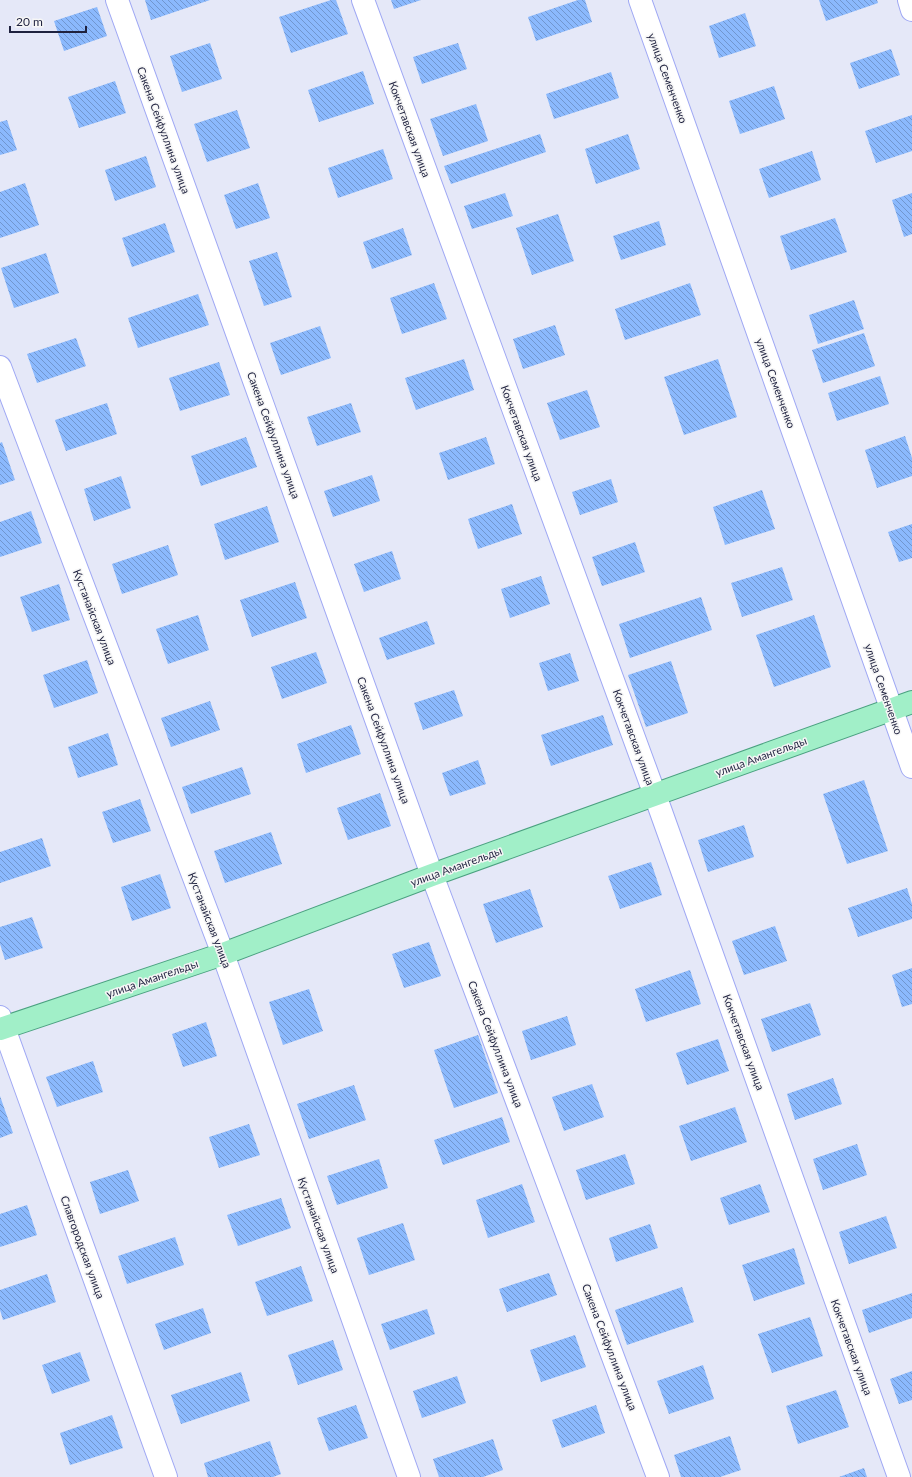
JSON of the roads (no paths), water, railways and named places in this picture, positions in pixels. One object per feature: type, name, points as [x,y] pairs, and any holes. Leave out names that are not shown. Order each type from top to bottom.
[{"type":"main road","name":"улица Амангельды","points":[[1,1024],[223,954],[432,875],[912,702]]},
{"type":"street","name":"Сакена Сейфуллина улица","points":[[117,0],[432,875],[658,1477]]},
{"type":"street","name":"Кокчетавская улица","points":[[363,0],[655,795],[898,1477]]},
{"type":"street","name":"улица Семенченко","points":[[640,0],[912,767]]},
{"type":"street","points":[[909,0],[912,10]]},
{"type":"street","name":"Кустанайская улица","points":[[0,367],[223,954],[409,1477]]},
{"type":"street","name":"Славгородская улица","points":[[1,1024],[166,1477]]}]
